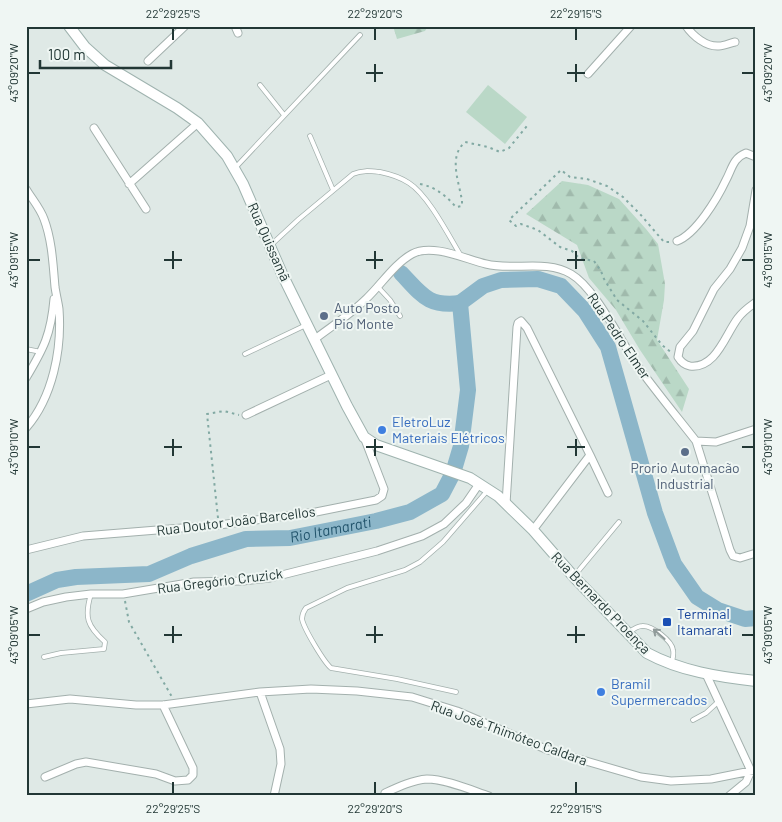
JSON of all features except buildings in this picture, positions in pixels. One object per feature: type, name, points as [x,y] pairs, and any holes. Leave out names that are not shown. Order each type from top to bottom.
[{"type":"street","name":"Rua Quissamã","points":[[69,26],[86,47],[105,65],[177,108],[198,123],[218,144],[234,168],[331,375],[364,437]]},
{"type":"street","points":[[148,61],[185,26]]},
{"type":"street","points":[[588,74],[631,26]]},
{"type":"street","points":[[686,26],[693,36],[708,44],[719,46],[735,42]]},
{"type":"street","points":[[129,184],[198,123]]},
{"type":"street","points":[[94,128],[146,209]]},
{"type":"street","points":[[677,240],[684,238],[698,225],[726,182],[736,158],[746,153],[756,157]]},
{"type":"street","points":[[26,190],[44,219],[52,250],[55,289],[59,308],[56,363],[46,394],[37,413],[26,428]]},
{"type":"street","points":[[756,190],[750,226],[742,248],[730,269],[714,289],[693,331],[680,347],[678,357],[681,362],[691,366],[704,365],[710,361],[741,314],[756,302]]},
{"type":"street","name":"Rua Pedro Elmer","points":[[315,339],[351,313],[405,259],[416,252],[436,251],[461,256],[493,266],[556,268],[572,274],[596,300],[641,371],[696,441]]},
{"type":"street","points":[[26,378],[47,340],[55,289]]},
{"type":"street","points":[[506,504],[517,327],[520,321],[527,328],[608,493]]},
{"type":"street","points":[[246,416],[331,375]]},
{"type":"street","points":[[756,429],[716,442],[696,441],[730,550],[734,556],[740,558],[756,553]]},
{"type":"street","name":"Rua Bernardo Proença","points":[[364,437],[376,445],[442,467],[474,481],[488,490],[533,530],[574,577],[647,653],[671,664],[706,674],[756,681]]},
{"type":"street","name":"Rua Doutor João Barcellos","points":[[26,550],[83,536],[219,525],[316,512],[380,498],[384,493],[383,485],[364,437]]},
{"type":"street","points":[[533,530],[590,455]]},
{"type":"street","name":"Rua Gregório Cruzick","points":[[26,609],[43,602],[66,597],[91,594],[123,594],[194,582],[243,581],[270,578],[400,544],[422,536],[444,524],[466,503],[474,481]]},
{"type":"street","points":[[706,674],[753,770],[746,782],[729,796]]},
{"type":"street","name":"Rua José Thimóteo Caldara","points":[[26,704],[70,699],[136,705],[163,705],[260,692],[311,689],[357,692],[412,697],[457,711],[548,750],[642,778],[671,782],[711,780],[753,770]]},
{"type":"street","points":[[260,692],[280,749],[281,764],[274,796]]},
{"type":"street","points":[[45,777],[76,764],[86,762],[156,774],[174,781],[188,780],[193,775],[193,768],[163,705]]},
{"type":"street","points":[[385,793],[405,784],[426,779],[489,796]]},
{"type":"lane","points":[[234,168],[360,34]]},
{"type":"lane","points":[[260,85],[284,115]]},
{"type":"lane","points":[[310,136],[333,190]]},
{"type":"lane","points":[[270,247],[333,190],[353,174],[362,171],[385,173],[410,184],[425,198],[461,256]]},
{"type":"lane","points":[[378,287],[390,300],[400,316]]},
{"type":"lane","points":[[245,354],[308,324]]},
{"type":"lane","points":[[26,349],[41,352]]},
{"type":"lane","points":[[456,692],[397,679],[331,668],[324,661],[303,622],[303,612],[306,608],[347,588],[405,570],[420,562],[444,542],[488,490]]},
{"type":"lane","points":[[574,577],[619,522]]},
{"type":"lane","points":[[44,656],[104,649],[105,642],[91,628],[88,619],[87,610],[91,594]]},
{"type":"lane","points":[[627,634],[636,627],[652,628],[672,646],[674,652],[671,664]]},
{"type":"lane","points":[[693,720],[706,713],[719,701]]},
{"type":"path","points":[[410,184],[430,187],[445,195],[456,207],[462,206],[455,159],[459,148],[465,142],[488,147],[500,152],[510,148],[527,126]]},
{"type":"path","points":[[677,240],[664,242],[640,214],[607,186],[587,179],[570,177],[561,170],[509,220],[516,226],[521,224],[538,230],[560,247],[572,251],[579,258],[594,261],[602,271],[604,279],[617,300],[642,321],[662,345],[678,357]]},
{"type":"path","points":[[219,525],[207,414],[224,411],[246,416]]},
{"type":"path","points":[[123,594],[129,622],[175,703]]},
{"type":"green space","points":[[393,26],[428,26],[425,31],[397,39]]},
{"type":"green space","points":[[488,85],[527,117],[505,144],[466,112]]},
{"type":"green space","points":[[562,181],[588,185],[619,199],[658,244],[665,284],[657,340],[689,389],[682,412],[640,350],[616,310],[589,278],[577,245],[526,214]]},
{"type":"waterway","name":"Rio Itamarati","points":[[401,273],[426,298],[440,303],[460,303]]},
{"type":"waterway","name":"Rio Itamarati","points":[[26,594],[57,580],[76,577],[149,574],[191,556],[246,539],[290,538],[376,521],[410,512],[442,494],[453,473],[461,446],[468,390],[460,303],[483,286],[501,280],[538,279],[561,286],[585,311],[608,347],[655,513],[674,564],[697,597],[718,610],[745,619],[756,618]]},
{"type":"place","name":"Auto Posto Pio Monte","points":[[324,316]]},
{"type":"place","name":"EletroLuz Materiais Elétricos","points":[[382,430]]},
{"type":"place","name":"Prorio Automacão Industrial","points":[[685,452]]},
{"type":"place","name":"Terminal Itamarati","points":[[667,622]]},
{"type":"place","name":"Bramil Supermercados","points":[[601,692]]}]
